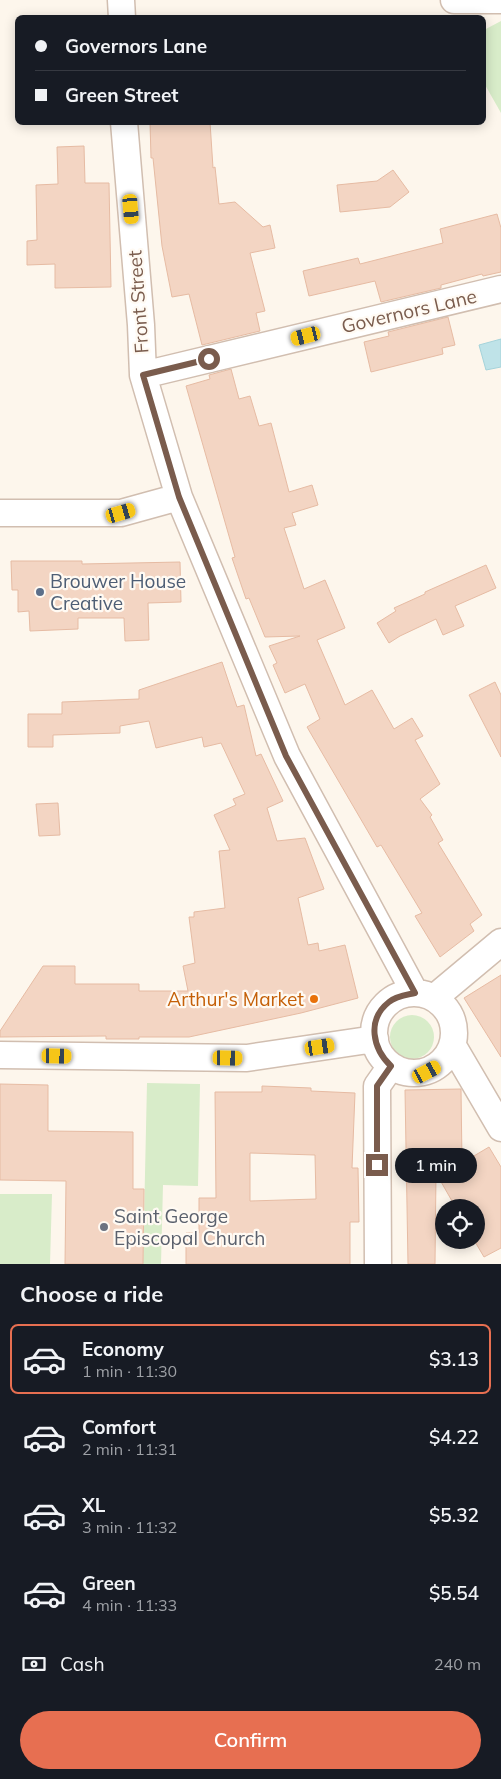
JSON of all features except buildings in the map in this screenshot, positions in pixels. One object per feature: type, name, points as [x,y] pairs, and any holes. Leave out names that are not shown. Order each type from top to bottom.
[{"type":"street","points":[[121,0],[122,15]]},
{"type":"street","points":[[454,0],[501,0]]},
{"type":"street","name":"Front Street","points":[[124,125],[141,325],[143,375],[179,497],[286,756],[424,996],[445,1007],[452,1019],[455,1033],[453,1046],[501,1128]]},
{"type":"street","name":"Governors Lane","points":[[143,375],[501,289]]},
{"type":"street","points":[[0,513],[121,513],[179,497]]},
{"type":"street","points":[[453,1046],[447,1057],[438,1066],[427,1072],[415,1074],[402,1072],[391,1066],[377,1050],[375,1025],[380,1012],[389,1002],[401,995],[424,996],[501,942]]},
{"type":"street","points":[[0,1055],[247,1058],[375,1039]]},
{"type":"street","points":[[378,1264],[377,1086],[391,1066]]},
{"type":"green space","points":[[501,21],[501,113],[486,87],[486,29]]},
{"type":"green space","points":[[412,1015],[424,1019],[430,1025],[434,1037],[430,1049],[424,1055],[412,1059],[400,1055],[394,1049],[390,1037],[394,1025],[400,1019]]},
{"type":"green space","points":[[147,1083],[200,1084],[198,1186],[163,1185],[161,1264],[143,1264]]},
{"type":"green space","points":[[0,1194],[52,1194],[50,1264],[0,1264]]},
{"type":"water","points":[[501,339],[501,367],[486,370],[479,345]]},
{"type":"place","name":"Brouwer House Creative","points":[[40,592]]},
{"type":"place","name":"Arthur's Market","points":[[314,999]]},
{"type":"place","name":"Saint George Episcopal Church","points":[[104,1227]]},
{"type":"route","points":[[209,359],[143,375],[179,497],[286,756],[415,993],[401,995],[389,1002],[380,1012],[375,1025],[377,1050],[391,1066],[377,1086],[377,1165]]}]
